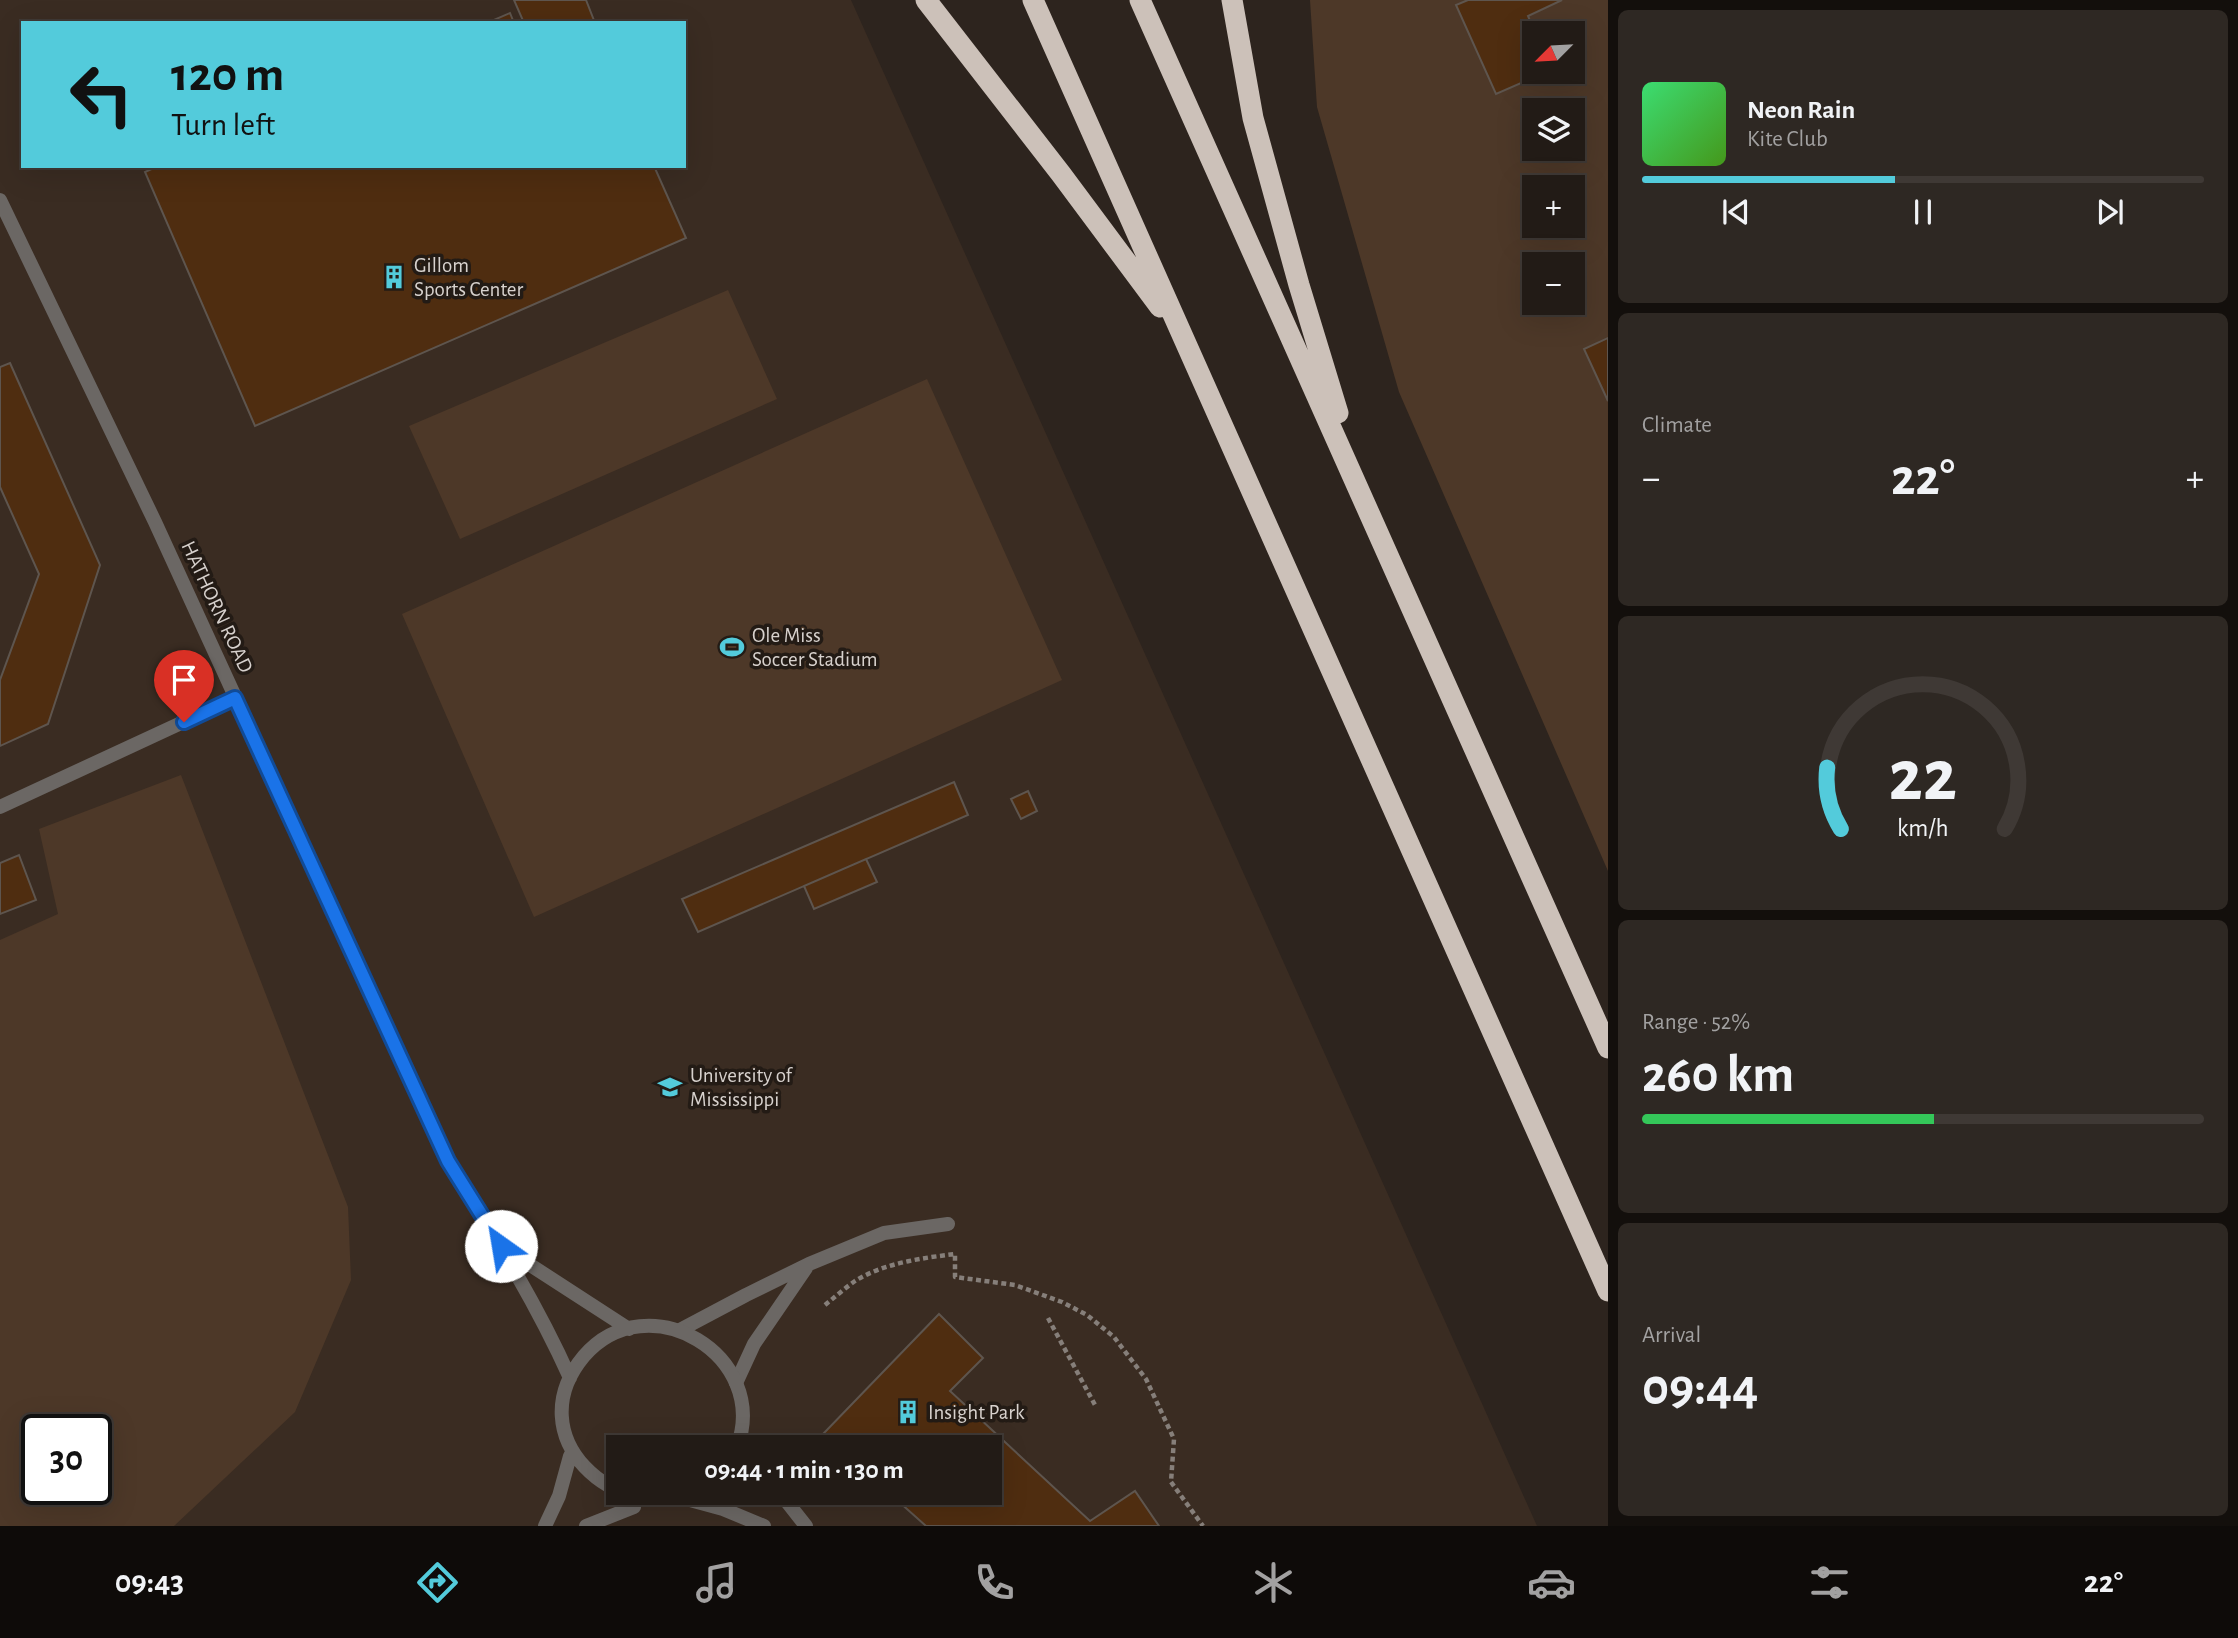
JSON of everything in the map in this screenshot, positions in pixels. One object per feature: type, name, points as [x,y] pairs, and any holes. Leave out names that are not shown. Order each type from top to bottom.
[{"type":"highway","points":[[926,0],[1061,174],[1184,340]]},
{"type":"highway","points":[[1033,0],[1608,1291]]},
{"type":"highway","points":[[1140,0],[1608,1048]]},
{"type":"highway","points":[[1232,0],[1253,118],[1299,285],[1364,499]]},
{"type":"street","name":"HATHORN ROAD","points":[[2,206],[155,522],[448,1161],[501,1246],[570,1378]]},
{"type":"street","points":[[0,807],[235,698]]},
{"type":"street","points":[[680,1330],[809,1264],[884,1233],[948,1224]]},
{"type":"street","name":"HATHORN ROAD","points":[[501,1246],[629,1329]]},
{"type":"street","points":[[736,1383],[754,1344],[809,1264]]},
{"type":"street","points":[[672,1505],[663,1508],[634,1507],[608,1496],[585,1479],[570,1456],[562,1431],[562,1404],[570,1378],[585,1356],[605,1339],[629,1329],[654,1326],[680,1330],[703,1341],[723,1359],[736,1383],[743,1409],[743,1435]]},
{"type":"street","points":[[545,1526],[559,1496],[570,1456]]},
{"type":"street","points":[[714,1505],[764,1526]]},
{"type":"street","points":[[789,1505],[806,1526]]},
{"type":"street","points":[[586,1526],[634,1507]]},
{"type":"path","points":[[825,1305],[857,1280],[887,1268],[924,1258],[955,1254],[955,1277],[1015,1285],[1062,1302],[1087,1315],[1114,1337],[1146,1379],[1174,1439],[1171,1482],[1203,1526]]},
{"type":"path","points":[[1048,1318],[1095,1405]]},
{"type":"shaded area","name":"University of Mississippi","points":[[0,0],[851,0],[1537,1526],[0,1526]]},
{"type":"shaded area","points":[[1310,0],[1608,0],[1608,871],[1399,392],[1317,107]]},
{"type":"shaded area","points":[[728,290],[777,399],[460,539],[409,426]]},
{"type":"shaded area","name":"Ole Miss Soccer Stadium","points":[[927,379],[1062,680],[534,917],[402,614]]},
{"type":"shaded area","points":[[181,775],[348,1207],[351,1280],[295,1412],[174,1526],[0,1526],[0,940],[58,914],[39,829]]},
{"type":"building","points":[[514,0],[586,0],[594,21],[523,21]]},
{"type":"building","points":[[1468,0],[1562,0],[1528,16],[1530,21],[1522,21],[1522,83],[1496,94],[1456,5]]},
{"type":"building","points":[[510,13],[513,21],[492,21]]},
{"type":"building","name":"Gillom Sports Center","points":[[154,168],[655,168],[686,238],[255,426],[145,172]]},
{"type":"building","points":[[1608,338],[1608,401],[1584,349]]},
{"type":"building","points":[[10,363],[100,565],[48,724],[0,746],[0,680],[39,574],[0,487],[0,367]]},
{"type":"building","points":[[954,782],[968,815],[698,932],[682,899]]},
{"type":"building","points":[[1028,791],[1037,811],[1021,819],[1011,799]]},
{"type":"building","points":[[19,855],[36,900],[0,914],[0,863]]},
{"type":"building","points":[[866,859],[877,882],[814,909],[804,886]]},
{"type":"building","name":"Insight Park","points":[[939,1314],[983,1358],[950,1391],[997,1435],[824,1433]]},
{"type":"building","name":"Insight Park","points":[[1002,1439],[1090,1521],[1135,1491],[1159,1526],[926,1526],[902,1505],[1002,1505]]},
{"type":"place","name":"Gillom Sports Center","points":[[394,277]]},
{"type":"place","name":"Ole Miss Soccer Stadium","points":[[732,647]]},
{"type":"place","name":"University of Mississippi","points":[[670,1087]]},
{"type":"place","name":"Insight Park","points":[[908,1412]]},
{"type":"route","points":[[184,722],[235,698],[448,1161],[501,1246]]}]
